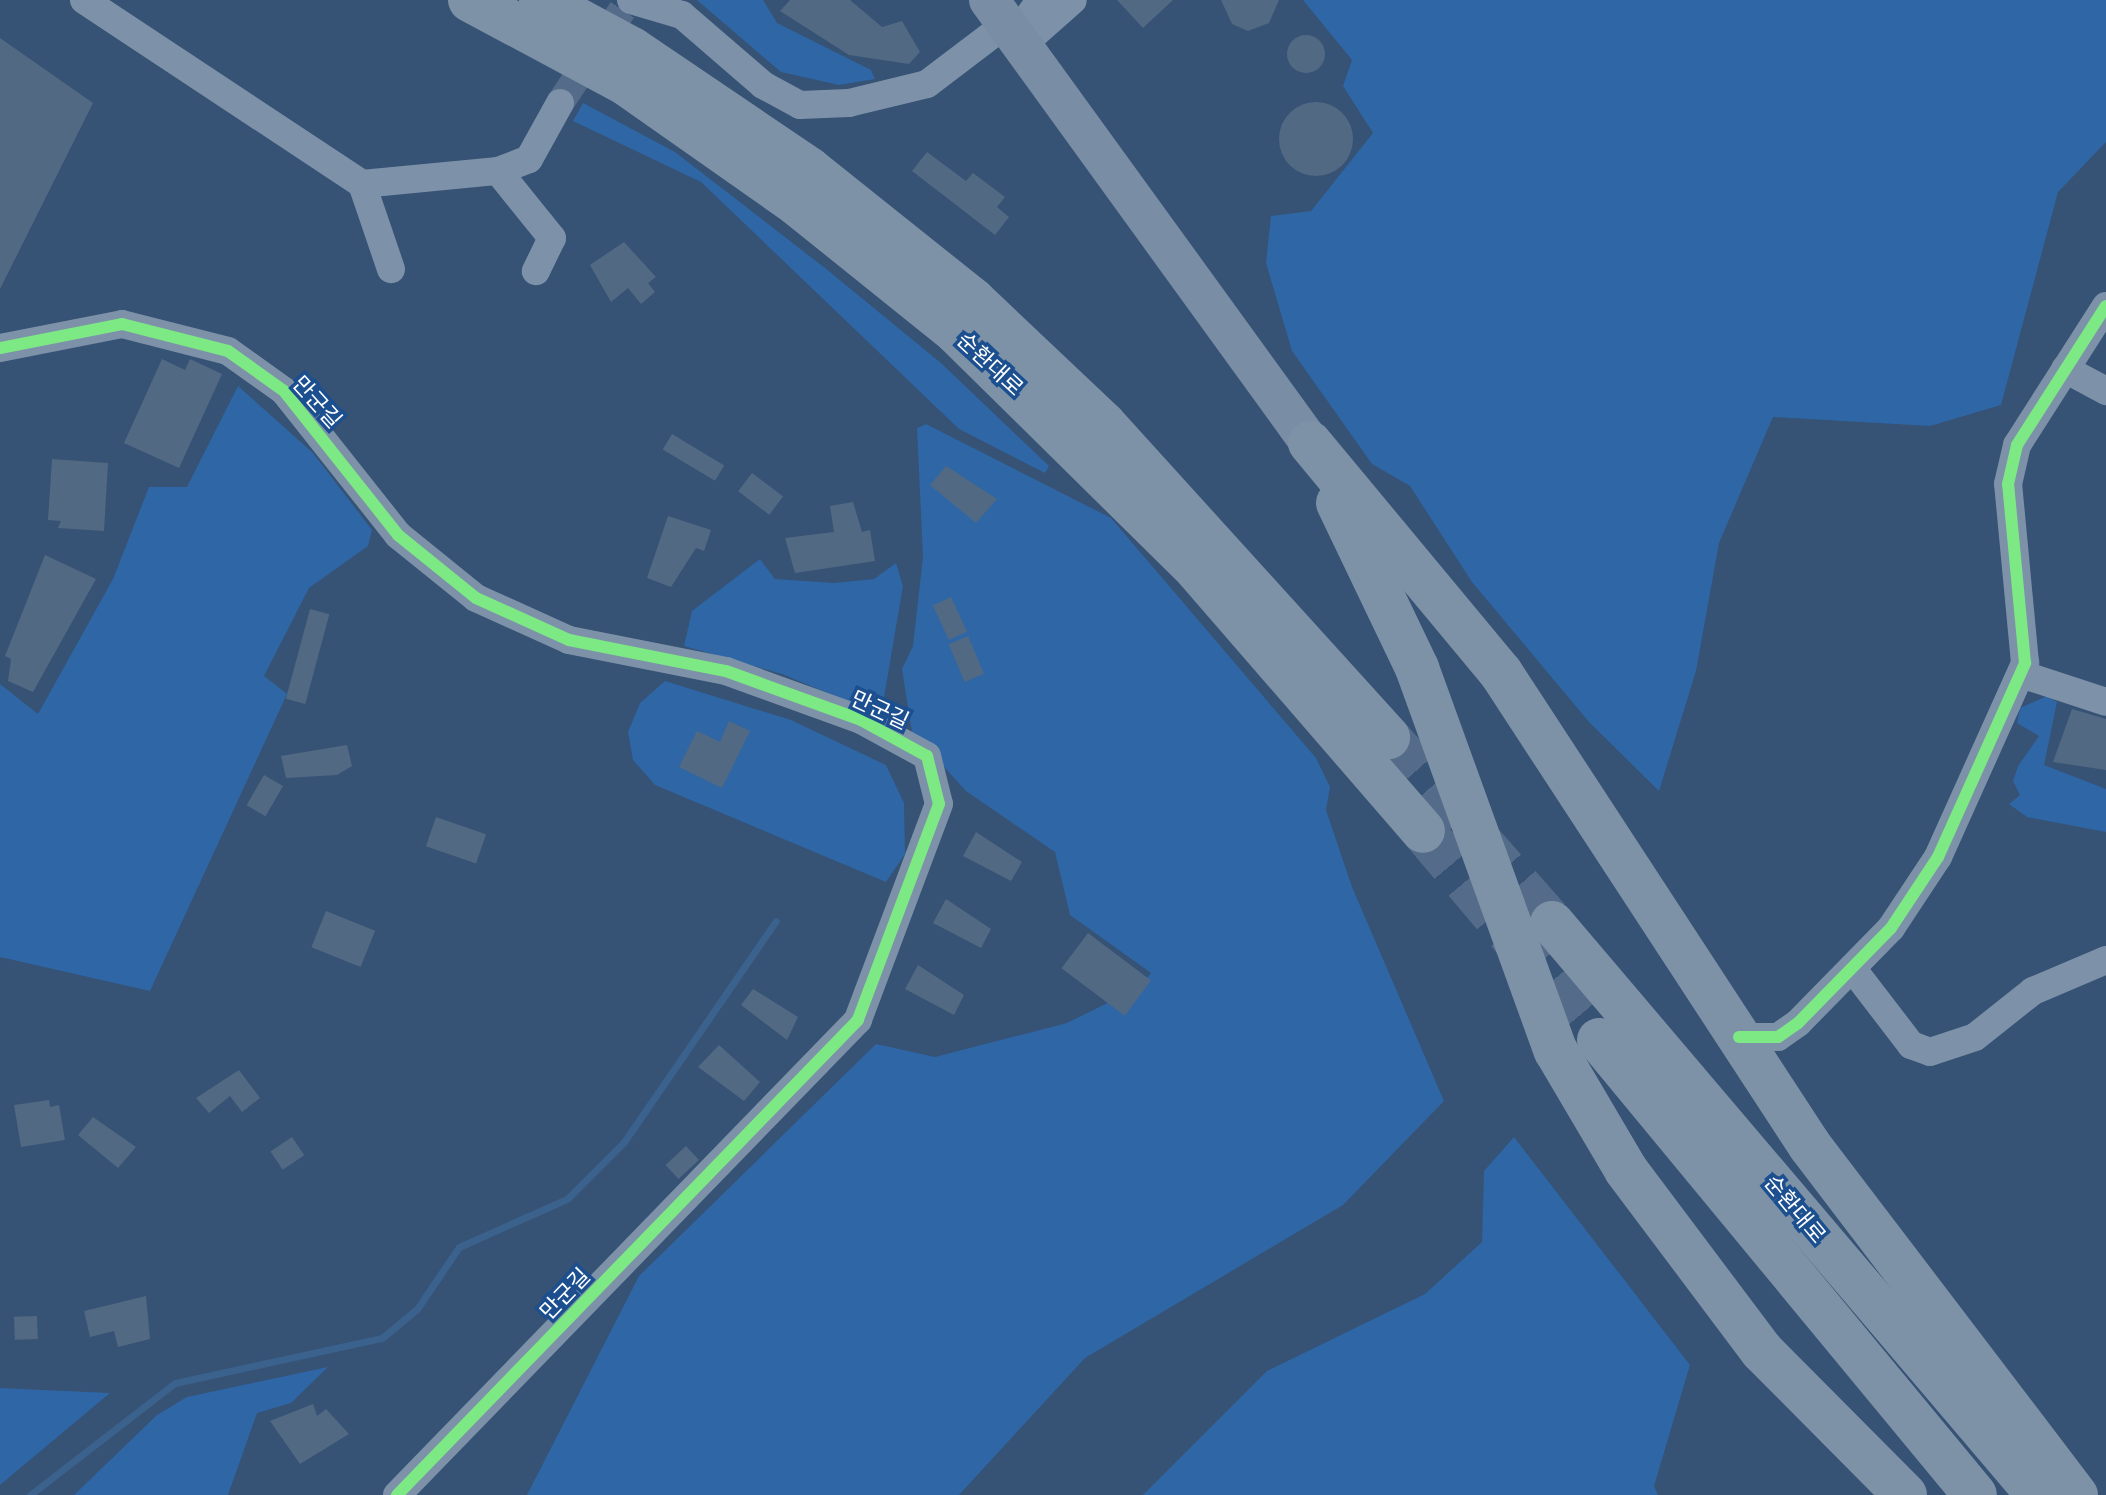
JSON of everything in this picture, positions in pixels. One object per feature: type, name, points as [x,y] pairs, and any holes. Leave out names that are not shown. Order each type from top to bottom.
[{"type":"highway","name":"순환대로","points":[[470,0],[625,83],[797,204],[956,332],[1197,570],[1423,831]]},
{"type":"highway","name":"순환대로","points":[[541,0],[632,49],[809,169],[973,300],[1104,424],[1388,737]]},
{"type":"highway","points":[[1310,443],[1417,668],[1556,1051],[1626,1170],[1762,1351],[1905,1495]]},
{"type":"highway","points":[[1310,443],[1501,673],[1810,1146],[2076,1495]]},
{"type":"highway","name":"순환대로","points":[[1552,923],[2038,1495]]},
{"type":"highway","name":"순환대로","points":[[1599,1040],[1975,1495]]},
{"type":"street","points":[[84,0],[362,184],[391,269]]},
{"type":"street","points":[[631,0],[682,15],[763,85],[800,105],[849,103],[927,84],[1008,27],[1040,0]]},
{"type":"street","points":[[1008,27],[1073,0]]},
{"type":"street","points":[[1008,27],[1310,443]]},
{"type":"street","points":[[362,184],[498,171],[529,159],[560,103]]},
{"type":"street","points":[[498,171],[552,238],[536,271]]},
{"type":"street","points":[[1739,1037],[1778,1037],[1891,928],[1938,857],[2021,674],[2008,484],[2017,445],[2106,306]]},
{"type":"street","name":"만군길","points":[[0,348],[122,324],[228,351],[284,391],[398,535],[476,598],[569,640],[726,671],[861,720],[927,756],[939,804],[858,1020],[397,1495]]},
{"type":"street","points":[[2065,369],[2106,391]]},
{"type":"street","points":[[2021,674],[2106,702]]},
{"type":"street","points":[[1852,968],[1911,1045],[1930,1052],[1975,1037],[2033,991],[2106,960]]},
{"type":"shaded area","points":[[697,0],[763,0],[777,23],[871,70],[875,79],[839,85],[781,72]]},
{"type":"shaded area","points":[[1303,0],[2106,0],[2106,142],[2058,192],[2001,405],[1930,426],[1773,417],[1719,543],[1696,671],[1659,791],[1589,722],[1472,582],[1410,486],[1372,464],[1292,351],[1266,263],[1271,216],[1311,211],[1373,133],[1343,86],[1352,60]]},
{"type":"shaded area","points":[[583,103],[675,152],[825,268],[941,363],[1049,466],[1045,473],[959,429],[701,182],[573,121]]},
{"type":"shaded area","points":[[238,386],[313,453],[372,530],[368,546],[309,588],[264,676],[287,694],[150,991],[0,957],[0,684],[38,714],[113,579],[149,487],[187,487]]},
{"type":"shaded area","points":[[926,424],[1111,518],[1316,758],[1330,787],[1326,810],[1352,887],[1444,1101],[1343,1205],[1085,1358],[959,1495],[527,1495],[639,1276],[876,1044],[935,1057],[1067,1023],[1138,988],[1151,973],[1070,915],[1055,852],[966,791],[912,732],[902,669],[913,646],[923,557],[917,428]]},
{"type":"shaded area","points":[[760,559],[775,579],[834,583],[874,579],[896,563],[903,586],[881,715],[782,674],[684,646],[692,611]]},
{"type":"shaded area","points":[[665,681],[791,720],[886,765],[904,803],[905,854],[886,882],[655,785],[633,760],[628,732],[640,703]]},
{"type":"shaded area","points":[[2047,696],[2057,702],[2044,765],[2106,789],[2106,832],[2027,817],[2009,804],[2020,795],[2013,781],[2018,766],[2039,736],[2017,723],[2020,708]]},
{"type":"shaded area","points":[[1514,1137],[1690,1365],[1654,1486],[1658,1495],[1143,1495],[1267,1371],[1425,1294],[1482,1242],[1484,1171]]},
{"type":"shaded area","points":[[328,1367],[291,1403],[257,1413],[228,1495],[74,1495],[157,1415],[187,1397]]},
{"type":"shaded area","points":[[0,1388],[110,1393],[0,1485]]},
{"type":"building","points":[[790,0],[850,0],[882,27],[902,21],[920,52],[909,64],[849,55],[780,11]]},
{"type":"building","points":[[1117,0],[1173,0],[1143,28]]},
{"type":"building","points":[[1221,0],[1279,0],[1269,23],[1248,31],[1232,24]]},
{"type":"building","points":[[1306,35],[1319,41],[1325,54],[1319,67],[1306,73],[1293,67],[1287,54],[1293,41]]},
{"type":"building","points":[[0,38],[93,103],[0,289]]},
{"type":"building","points":[[1316,102],[1330,105],[1342,113],[1350,125],[1353,139],[1350,153],[1342,165],[1330,173],[1316,176],[1302,173],[1290,165],[1282,153],[1279,139],[1282,125],[1290,113],[1302,105]]},
{"type":"building","points":[[927,152],[966,181],[973,173],[1005,197],[997,207],[1009,217],[995,235],[912,171]]},
{"type":"building","points":[[624,242],[656,277],[648,283],[655,292],[641,304],[628,288],[611,302],[590,265]]},
{"type":"building","points":[[162,359],[185,370],[190,359],[222,374],[179,468],[124,443]]},
{"type":"building","points":[[672,434],[724,465],[715,481],[663,449]]},
{"type":"building","points":[[52,459],[108,463],[104,531],[58,528],[61,521],[48,520]]},
{"type":"building","points":[[946,466],[997,499],[976,523],[930,485]]},
{"type":"building","points":[[752,473],[783,496],[769,515],[738,491]]},
{"type":"building","points":[[853,502],[862,532],[870,530],[875,561],[795,573],[785,538],[834,532],[830,506]]},
{"type":"building","points":[[668,516],[711,530],[704,551],[696,548],[671,587],[647,578]]},
{"type":"building","points":[[45,555],[96,579],[33,692],[8,681],[11,659],[5,656]]},
{"type":"building","points":[[951,597],[967,631],[949,640],[933,605]]},
{"type":"building","points":[[310,609],[329,614],[305,704],[286,699]]},
{"type":"building","points":[[968,636],[984,674],[965,682],[949,644]]},
{"type":"building","points":[[2072,709],[2106,719],[2106,770],[2053,762]]},
{"type":"building","points":[[729,721],[750,731],[722,788],[679,767],[697,731],[720,742]]},
{"type":"building","points":[[347,745],[352,766],[337,775],[286,778],[281,756]]},
{"type":"building","points":[[264,775],[283,786],[266,816],[246,805]]},
{"type":"building","points":[[436,817],[486,834],[476,864],[426,846]]},
{"type":"building","points":[[976,832],[1022,862],[1011,881],[963,856]]},
{"type":"building","points":[[946,899],[991,929],[981,948],[933,923]]},
{"type":"building","points":[[326,911],[375,931],[361,967],[311,947]]},
{"type":"building","points":[[1088,933],[1151,981],[1125,1016],[1062,968]]},
{"type":"building","points":[[918,965],[964,995],[954,1015],[905,989]]},
{"type":"building","points":[[753,989],[798,1017],[787,1040],[741,1005]]},
{"type":"building","points":[[719,1045],[760,1082],[744,1101],[698,1067]]},
{"type":"building","points":[[239,1070],[260,1098],[242,1112],[230,1096],[209,1113],[196,1098]]},
{"type":"building","points":[[49,1100],[50,1107],[59,1105],[65,1140],[21,1147],[14,1105]]},
{"type":"building","points":[[93,1117],[136,1147],[118,1168],[78,1135]]},
{"type":"building","points":[[292,1137],[304,1155],[283,1170],[270,1152]]},
{"type":"building","points":[[686,1146],[699,1160],[678,1179],[666,1165]]},
{"type":"building","points":[[146,1296],[150,1339],[118,1347],[114,1331],[90,1337],[84,1311]]},
{"type":"building","points":[[37,1316],[38,1339],[15,1340],[14,1317]]},
{"type":"building","points":[[313,1404],[317,1416],[326,1409],[349,1434],[300,1464],[270,1421]]},
{"type":"waterway","points":[[30,1495],[175,1383],[382,1338],[417,1309],[459,1247],[567,1199],[624,1142],[776,921]]},
{"type":"tunnel","points":[[560,103],[629,0]]},
{"type":"tunnel","points":[[1388,737],[1552,923]]},
{"type":"tunnel","points":[[1423,831],[1599,1040]]},
{"type":"cycle path","points":[[1739,1037],[1778,1037],[1798,1023],[1891,928],[1938,857],[2025,663],[2008,484],[2017,445],[2106,306]]},
{"type":"cycle path","points":[[0,348],[122,324],[228,351],[284,391],[398,535],[476,598],[569,640],[726,671],[861,720],[927,756],[939,804],[858,1020],[397,1495]]}]
